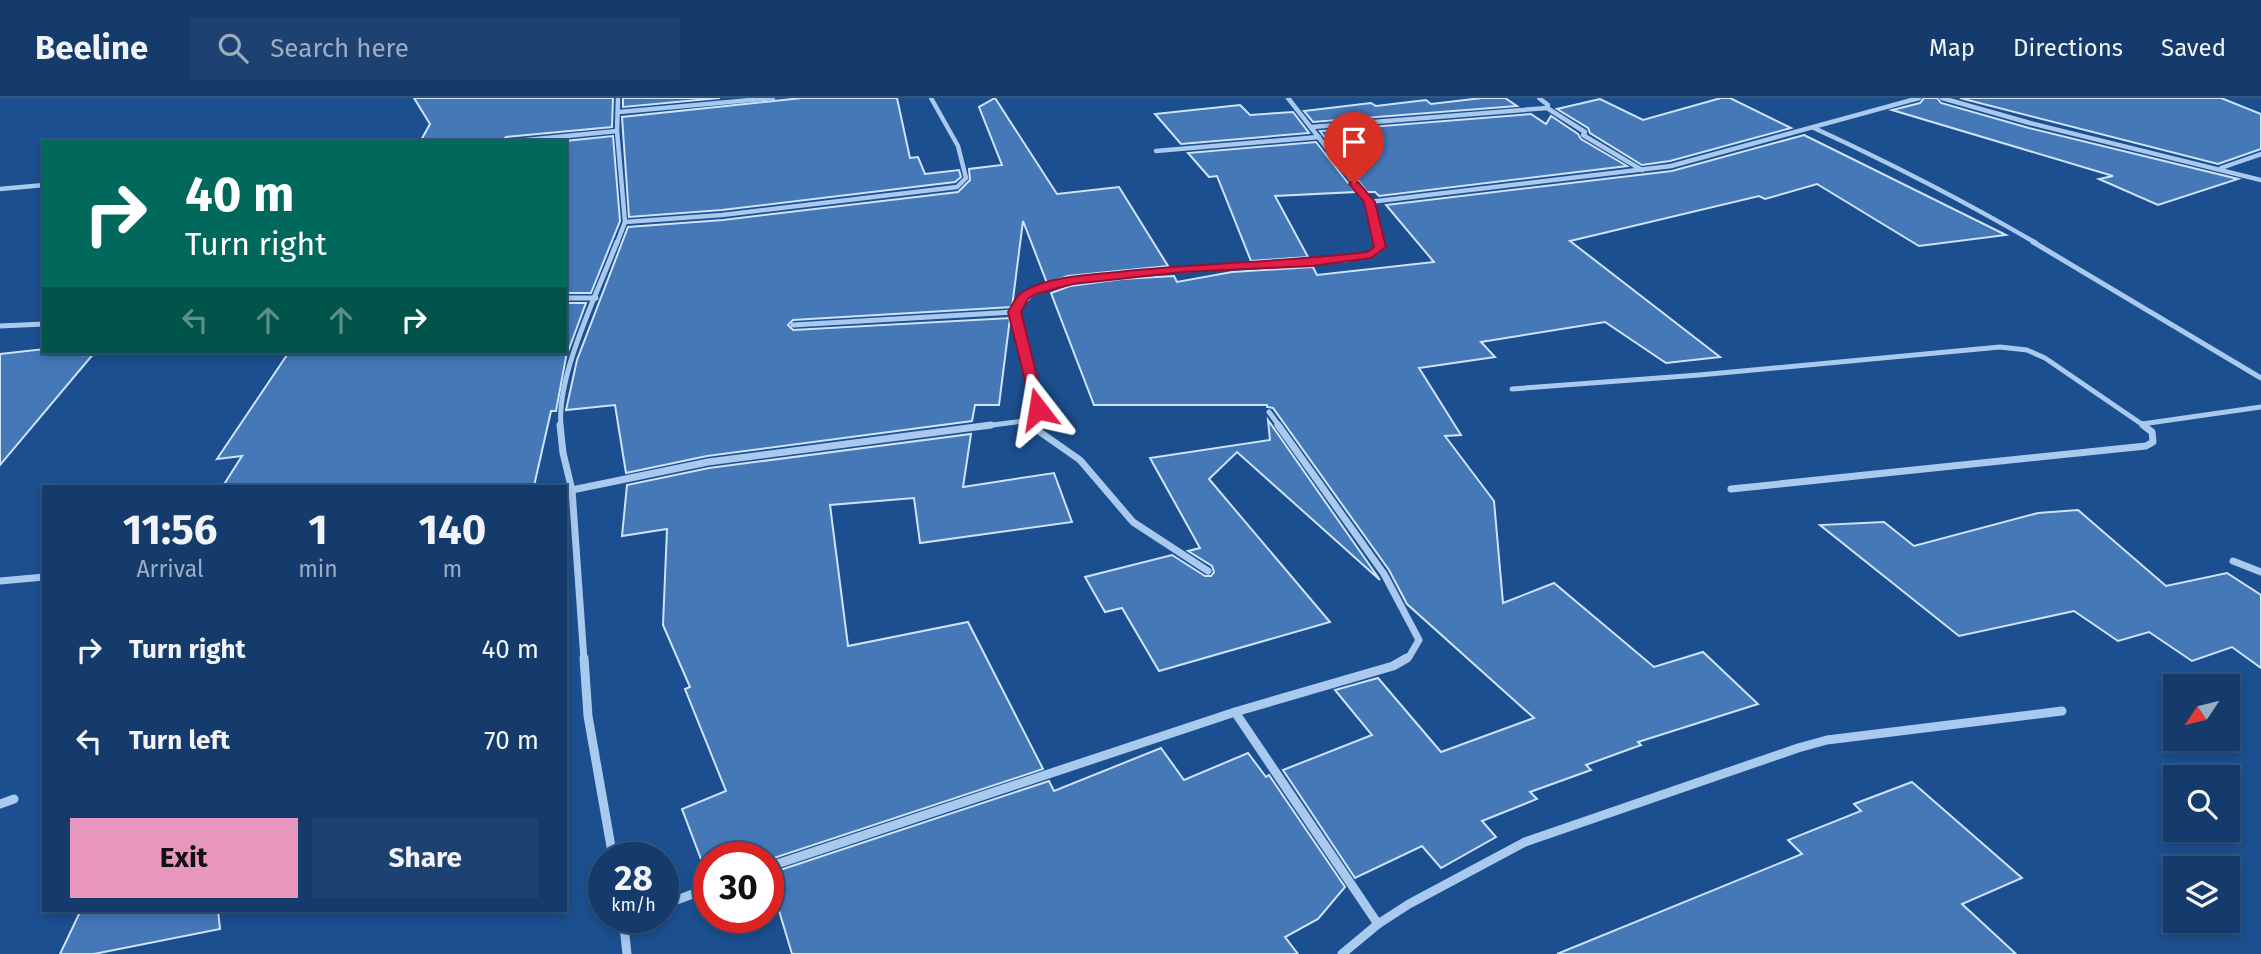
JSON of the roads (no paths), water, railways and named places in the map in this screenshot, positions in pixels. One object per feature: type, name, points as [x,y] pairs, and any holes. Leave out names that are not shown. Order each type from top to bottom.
[{"type":"street","points":[[610,842],[588,716],[570,551],[570,495],[559,409],[564,380],[625,222],[617,131],[618,98]]},
{"type":"street","points":[[619,112],[773,98]]},
{"type":"street","points":[[625,222],[722,215],[957,187],[966,178],[965,166],[931,98]]},
{"type":"street","points":[[570,495],[708,462],[1029,419],[1038,409],[1014,312],[1019,300],[1028,293],[1073,281],[1183,268],[1312,262],[1371,255],[1380,247],[1369,202],[1339,167],[1288,98]]},
{"type":"street","points":[[1539,98],[1548,105],[1547,108]]},
{"type":"street","points":[[1369,202],[1643,170],[1707,157],[1919,98]]},
{"type":"street","points":[[1942,98],[2030,123],[2261,180]]},
{"type":"street","points":[[1312,127],[1547,108],[1585,132],[1583,135],[1643,170]]},
{"type":"street","points":[[1814,128],[1878,157],[1980,210],[2261,378]]},
{"type":"street","points":[[526,140],[617,131]]},
{"type":"street","points":[[1156,151],[1319,137]]},
{"type":"street","points":[[2221,168],[2261,154]]},
{"type":"street","points":[[0,189],[42,185]]},
{"type":"street","points":[[567,298],[596,298]]},
{"type":"street","points":[[793,326],[1014,312]]},
{"type":"street","points":[[0,326],[42,324]]},
{"type":"street","points":[[1511,389],[1699,375],[1989,346],[2018,348],[2034,352],[2142,424],[2151,432],[2153,442],[2146,446],[1731,489]]},
{"type":"street","points":[[2142,424],[2261,407]]},
{"type":"street","points":[[784,862],[1235,712],[1393,666],[1409,657],[1419,640],[1384,574],[1269,412]]},
{"type":"street","points":[[1023,421],[1080,460],[1133,522],[1208,571]]},
{"type":"street","points":[[2232,561],[2261,572]]},
{"type":"street","points":[[0,581],[42,577]]},
{"type":"street","points":[[1342,954],[1378,924],[1409,904],[1525,842],[1798,748],[1827,740],[2062,711]]},
{"type":"street","points":[[1235,712],[1378,924]]},
{"type":"street","points":[[0,804],[13,799]]},
{"type":"street","points":[[626,933],[627,954]]}]
